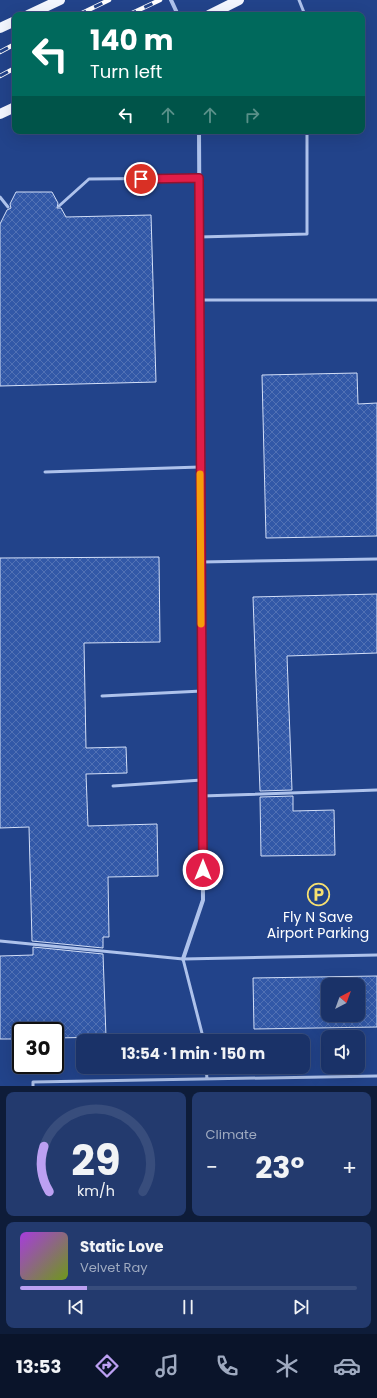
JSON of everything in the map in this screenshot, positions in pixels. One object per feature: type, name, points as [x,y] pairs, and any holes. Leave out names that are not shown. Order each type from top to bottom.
[{"type":"main road","points":[[34,12],[60,0]]},
{"type":"main road","points":[[215,12],[239,0]]},
{"type":"main road","points":[[0,28],[12,22]]},
{"type":"main road","points":[[0,114],[12,108]]},
{"type":"street","points":[[171,0],[177,12]]},
{"type":"street","points":[[183,959],[203,900],[199,134]]},
{"type":"lane","points":[[299,0],[305,12]]},
{"type":"lane","points":[[199,237],[308,234],[306,134]]},
{"type":"lane","points":[[60,206],[89,179],[199,178]]},
{"type":"lane","points":[[0,197],[8,207]]},
{"type":"lane","points":[[200,300],[377,300]]},
{"type":"lane","points":[[45,472],[200,467]]},
{"type":"lane","points":[[201,562],[377,560]]},
{"type":"lane","points":[[102,696],[202,691]]},
{"type":"lane","points":[[113,786],[202,780]]},
{"type":"lane","points":[[202,796],[377,790]]},
{"type":"lane","points":[[0,941],[183,959],[377,955]]},
{"type":"lane","points":[[183,959],[202,1034]]},
{"type":"lane","points":[[207,1074],[207,1079]]},
{"type":"lane","points":[[33,1086],[33,1082],[377,1076]]},
{"type":"building","points":[[16,192],[52,192],[58,203],[57,208],[61,208],[66,217],[151,215],[156,382],[0,386],[0,224],[7,210],[11,208],[10,204]]},
{"type":"building","points":[[357,373],[358,404],[377,403],[377,536],[266,538],[262,375]]},
{"type":"building","points":[[159,557],[160,642],[84,643],[86,748],[126,747],[127,773],[86,774],[88,826],[157,824],[158,876],[108,877],[109,937],[103,937],[103,948],[32,941],[29,827],[0,828],[0,558]]},
{"type":"building","points":[[377,594],[377,653],[287,656],[292,790],[260,791],[253,597]]},
{"type":"building","points":[[293,796],[293,811],[334,810],[335,855],[261,856],[260,797]]},
{"type":"building","points":[[33,947],[103,954],[106,1034],[76,1034],[76,1038],[64,1038],[64,1022],[12,1022],[12,1039],[0,1039],[0,956],[33,955]]},
{"type":"building","points":[[377,976],[377,1027],[254,1029],[253,978]]},
{"type":"railway","points":[[84,12],[109,0]]},
{"type":"railway","points":[[134,12],[160,0]]},
{"type":"railway","points":[[0,52],[12,46]]},
{"type":"railway","points":[[0,76],[12,70]]},
{"type":"slow traffic","points":[[200,474],[201,624]]},
{"type":"place","name":"Fly N Save Airport Parking","points":[[318,895]]},
{"type":"route","points":[[141,179],[199,178],[203,870]]}]
